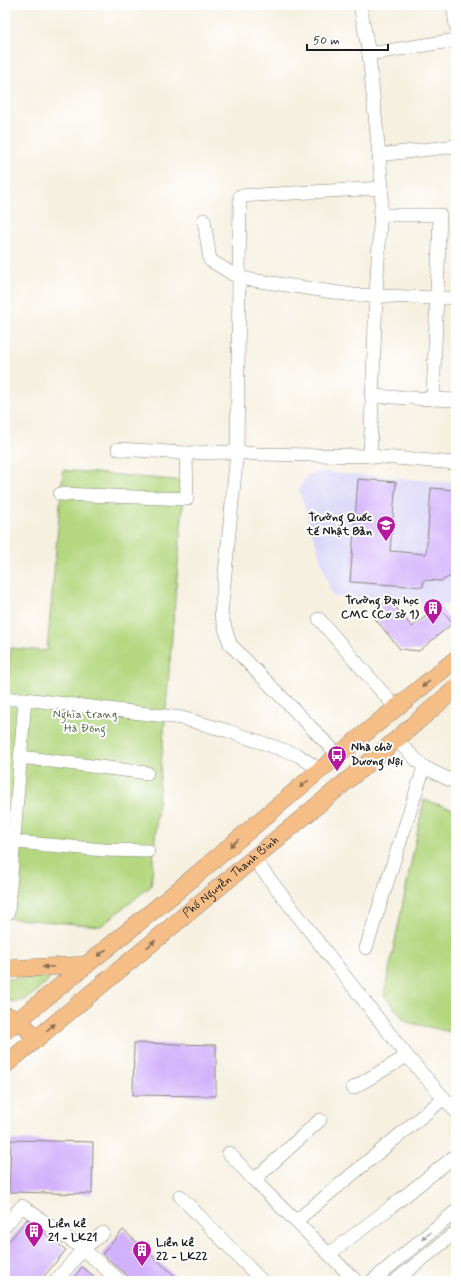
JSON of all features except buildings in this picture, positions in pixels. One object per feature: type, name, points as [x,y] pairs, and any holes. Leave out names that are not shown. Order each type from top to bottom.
[{"type":"main road","name":"Phố Nguyễn Thanh Bình","points":[[5,1031],[12,1018],[87,965],[320,770],[456,659]]},
{"type":"main road","name":"Phố Nguyễn Thanh Bình","points":[[7,1060],[37,1039],[396,740],[456,688]]},
{"type":"main road","points":[[5,969],[87,965]]},
{"type":"main road","points":[[12,1018],[37,1039]]},
{"type":"street","points":[[360,5],[369,54],[382,188],[371,396],[370,456]]},
{"type":"street","points":[[453,5],[456,26]]},
{"type":"street","points":[[369,54],[456,40]]},
{"type":"street","points":[[379,155],[456,146]]},
{"type":"street","points":[[338,756],[230,644],[221,614],[236,452],[240,196],[382,188]]},
{"type":"street","points":[[380,215],[440,215],[433,399]]},
{"type":"street","points":[[204,220],[210,260],[239,278],[353,296],[456,298]]},
{"type":"street","points":[[371,396],[456,400]]},
{"type":"street","points":[[118,449],[186,453],[236,452],[257,454],[370,456],[456,463]]},
{"type":"street","points":[[60,494],[187,499],[186,453]]},
{"type":"street","points":[[319,619],[396,708]]},
{"type":"street","points":[[5,698],[25,699],[182,718],[228,731],[298,755],[320,770]]},
{"type":"street","points":[[8,913],[11,786],[20,757],[25,699]]},
{"type":"street","points":[[396,740],[424,767],[456,783]]},
{"type":"street","points":[[20,757],[147,773]]},
{"type":"street","points":[[366,948],[424,767]]},
{"type":"street","points":[[9,841],[104,850],[148,852]]},
{"type":"street","points":[[253,858],[407,1056],[456,1112]]},
{"type":"street","points":[[353,1088],[407,1056]]},
{"type":"street","points":[[296,1221],[444,1098]]},
{"type":"street","points":[[254,1180],[320,1120]]},
{"type":"street","points":[[229,1153],[254,1180],[356,1281]]},
{"type":"street","points":[[328,1254],[391,1207],[456,1155]]},
{"type":"street","points":[[180,1196],[262,1281]]},
{"type":"street","points":[[5,1226],[22,1206],[82,1249],[120,1281]]},
{"type":"street","points":[[372,1281],[456,1212]]},
{"type":"street","points":[[395,1281],[456,1232]]},
{"type":"street","points":[[56,1281],[82,1249],[103,1233]]},
{"type":"shaded area","name":"Trường Quốc tế Nhật Bản","points":[[320,472],[456,483],[456,606],[332,596],[299,489],[307,475]]},
{"type":"green space","name":"Nghĩa trang Hà Đông","points":[[63,470],[185,481],[151,886],[101,926],[5,918],[5,676],[8,676],[11,648],[47,651]]},
{"type":"green space","points":[[424,800],[456,810],[456,1033],[406,1022],[384,995]]},
{"type":"green space","points":[[45,977],[49,979],[48,981],[28,998],[17,1002],[5,998],[5,979]]},
{"type":"place","name":"Trường Quốc tế Nhật Bản","points":[[386,542]]},
{"type":"place","name":"Trường Đại học CMC (Cơ sở 1)","points":[[433,625]]},
{"type":"place","name":"Nhà chờ Dương Nội","points":[[337,772]]},
{"type":"place","name":"Liền kề 21 - LK21","points":[[34,1248]]},
{"type":"place","name":"Liền kề 22 - LK22","points":[[142,1267]]}]
